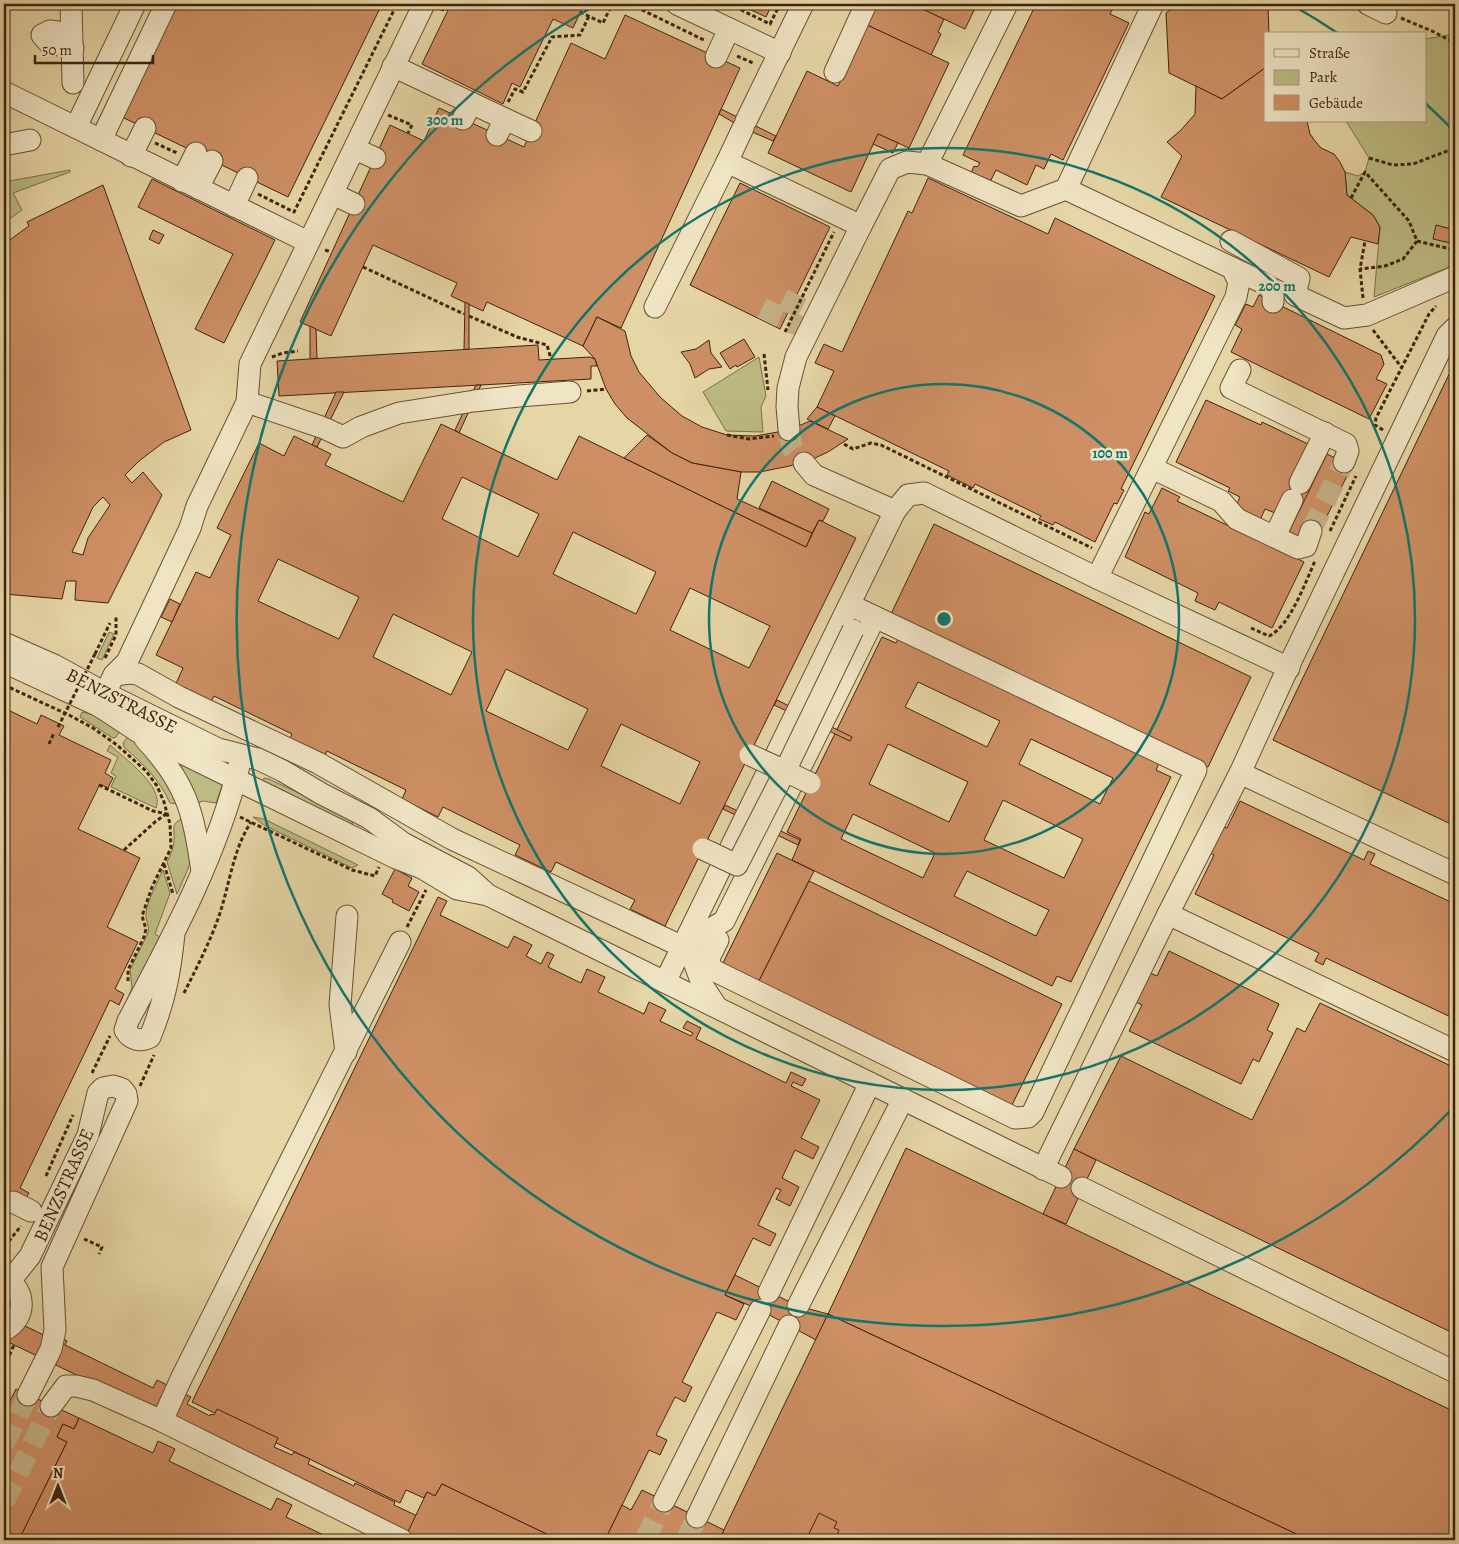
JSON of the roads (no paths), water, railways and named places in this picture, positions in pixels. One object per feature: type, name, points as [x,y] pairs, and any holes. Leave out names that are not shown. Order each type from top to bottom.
[{"type":"street","points":[[71,4],[73,83]]},
{"type":"street","points":[[76,127],[135,4]]},
{"type":"street","points":[[101,140],[166,4]]},
{"type":"street","points":[[677,4],[722,45],[780,53]]},
{"type":"street","points":[[655,307],[803,4]]},
{"type":"street","points":[[835,72],[866,4]]},
{"type":"street","points":[[927,164],[1008,4]]},
{"type":"street","points":[[782,433],[799,330],[861,226],[890,169],[907,162],[927,164],[1021,206],[1066,189],[1153,4]]},
{"type":"street","points":[[104,680],[127,662],[129,624],[181,524],[197,506],[247,402],[250,364],[355,149],[393,66],[432,8]]},
{"type":"street","points":[[393,66],[467,111],[531,131]]},
{"type":"street","points":[[4,92],[308,242]]},
{"type":"street","points":[[132,156],[143,132]]},
{"type":"street","points":[[4,144],[30,140]]},
{"type":"street","points":[[355,149],[375,158]]},
{"type":"street","points":[[190,185],[200,158]]},
{"type":"street","points":[[727,162],[861,226]]},
{"type":"street","points":[[234,206],[245,182]]},
{"type":"street","points":[[1066,189],[1268,285],[1273,293],[1273,302]]},
{"type":"street","points":[[333,194],[354,204]]},
{"type":"street","points":[[1231,241],[1299,278],[1295,294],[1344,318],[1367,315],[1455,277]]},
{"type":"street","points":[[1098,578],[1236,297],[1239,282],[1232,268]]},
{"type":"street","points":[[424,862],[457,889],[488,895],[1052,1173],[1168,914],[1240,773],[1447,336],[1455,328]]},
{"type":"street","points":[[1240,370],[1231,388],[1346,444],[1351,468]]},
{"type":"street","points":[[247,402],[324,428],[343,437],[361,427],[398,413],[519,396],[570,392]]},
{"type":"street","points":[[1275,536],[1325,433]]},
{"type":"street","points":[[804,463],[814,475],[895,511]]},
{"type":"street","points":[[1152,468],[1221,501],[1237,519],[1298,548],[1306,546],[1320,532]]},
{"type":"street","points":[[488,895],[499,874],[645,945],[655,948],[664,946],[681,947],[724,921],[860,616],[895,511],[908,495],[924,493],[1289,668]]},
{"type":"street","points":[[703,849],[737,865],[860,616]]},
{"type":"street","points":[[706,932],[718,940],[709,958],[711,968],[1015,1118],[1028,1117],[1032,1112],[1196,770],[860,616]]},
{"type":"street","points":[[665,982],[681,947],[860,616]]},
{"type":"street","name":"BENZSTRASSE","points":[[4,643],[54,665],[104,680],[218,749],[258,759],[283,771],[369,818],[403,843],[424,862]]},
{"type":"street","name":"BENZSTRASSE","points":[[4,662],[104,680],[137,731],[170,768],[179,782],[191,810],[202,871]]},
{"type":"street","points":[[104,680],[130,673],[138,674],[179,697],[318,763],[452,839],[681,947],[716,1006]]},
{"type":"street","name":"BENZSTRASSE","points":[[137,731],[304,811],[389,859],[424,862]]},
{"type":"street","points":[[174,934],[227,810],[242,755]]},
{"type":"street","points":[[750,755],[810,783]]},
{"type":"street","points":[[1240,773],[1455,874]]},
{"type":"street","points":[[1168,914],[1455,1051]]},
{"type":"street","points":[[346,1052],[340,1005],[347,916]]},
{"type":"street","points":[[162,1422],[181,1378],[400,942]]},
{"type":"street","points":[[664,1501],[870,1083]]},
{"type":"street","name":"BENZSTRASSE","points":[[7,1279],[30,1256],[88,1135],[98,1093],[103,1088],[113,1086],[122,1089],[126,1094],[127,1101],[52,1267],[55,1330],[51,1349],[28,1395]]},
{"type":"street","points":[[798,1306],[902,1099]]},
{"type":"street","points":[[1082,1188],[1455,1372]]},
{"type":"street","points":[[4,1330],[16,1321],[22,1304],[16,1287],[7,1279]]},
{"type":"street","points":[[697,1517],[789,1326]]},
{"type":"street","points":[[51,1406],[66,1386],[93,1390],[402,1540]]},
{"type":"tunnel","points":[[783,299],[805,310],[797,325]]},
{"type":"tunnel","points":[[762,308],[801,327]]},
{"type":"tunnel","points":[[789,430],[792,448],[804,463]]},
{"type":"tunnel","points":[[1311,531],[1344,462]]},
{"type":"tunnel","points":[[4,1444],[28,1395]]},
{"type":"tunnel","points":[[4,1502],[51,1406]]},
{"type":"tunnel","points":[[645,1540],[664,1501]]},
{"type":"tunnel","points":[[686,1540],[697,1517]]}]
